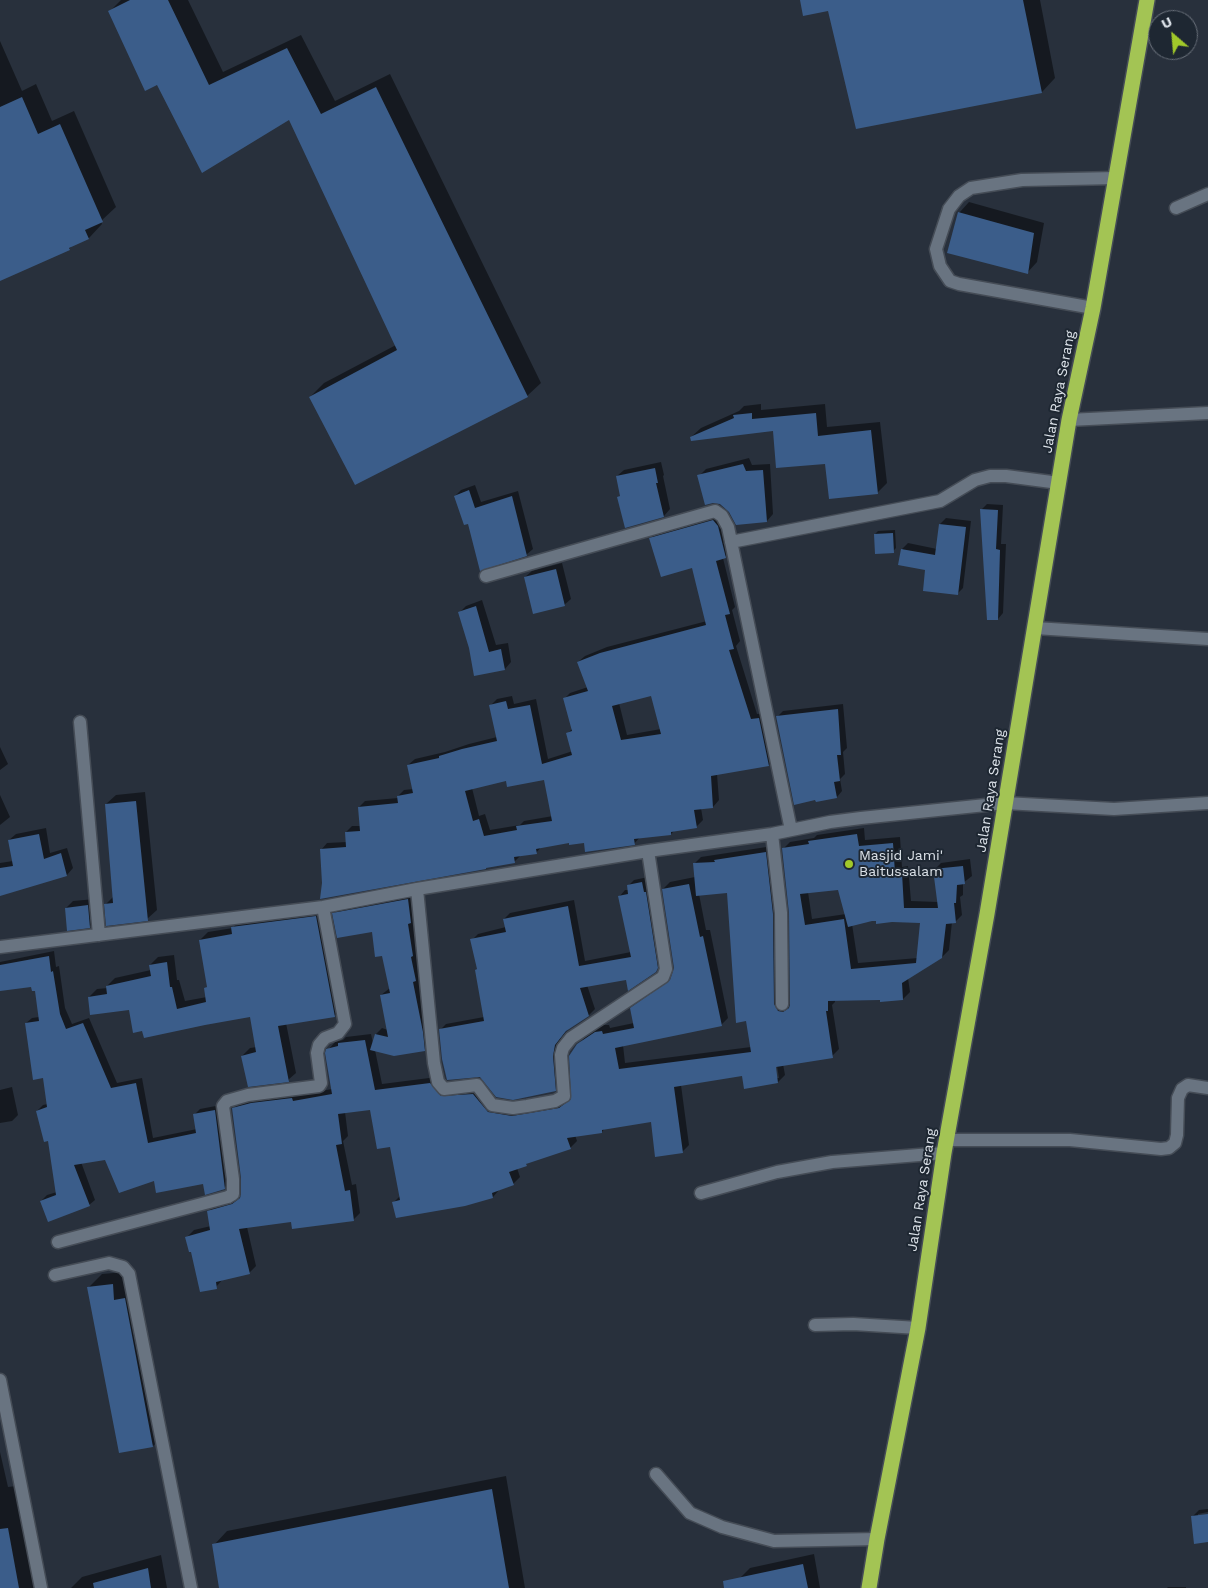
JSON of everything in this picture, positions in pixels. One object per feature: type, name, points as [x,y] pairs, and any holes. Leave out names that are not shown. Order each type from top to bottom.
[{"type":"highway","name":"Jalan Raya Serang","points":[[869,1588],[918,1328],[945,1147],[986,923],[1069,420],[1093,308],[1147,0]]},
{"type":"street","points":[[1093,308],[950,281],[940,266],[936,249],[949,209],[959,196],[971,188],[1022,180],[1116,178]]},
{"type":"street","points":[[1176,208],[1208,194]]},
{"type":"street","points":[[1069,420],[1208,413]]},
{"type":"street","points":[[731,542],[940,501],[975,480],[990,476],[1006,476],[1059,483]]},
{"type":"street","points":[[486,576],[715,511],[722,516],[728,527],[791,830]]},
{"type":"street","points":[[1035,628],[1208,639]]},
{"type":"street","points":[[80,722],[99,935]]},
{"type":"street","points":[[0,948],[324,907],[417,889],[648,851],[772,834],[846,820],[1005,803],[1114,809],[1208,803]]},
{"type":"street","points":[[772,834],[781,913],[782,1004]]},
{"type":"street","points":[[417,889],[434,1063],[438,1082],[444,1089],[477,1085],[492,1105],[513,1108],[527,1106],[555,1100],[564,1096],[561,1055],[563,1048],[571,1038],[663,977],[666,969],[648,851]]},
{"type":"street","points":[[58,1242],[228,1197],[233,1194],[234,1186],[223,1106],[227,1101],[248,1095],[319,1086],[321,1083],[317,1054],[319,1045],[324,1038],[338,1033],[345,1024],[324,907]]},
{"type":"street","points":[[701,1193],[777,1172],[832,1162],[945,1147],[1070,1140],[1161,1149],[1169,1148],[1175,1143],[1177,1135],[1178,1098],[1182,1090],[1188,1085],[1208,1088]]},
{"type":"street","points":[[55,1275],[109,1263],[123,1267],[129,1274],[191,1588]]},
{"type":"street","points":[[815,1325],[853,1324],[918,1328]]},
{"type":"street","points":[[0,1380],[40,1588]]},
{"type":"street","points":[[656,1474],[690,1513],[722,1526],[774,1541],[877,1539]]},
{"type":"building","points":[[130,0],[168,0],[209,85],[287,48],[321,114],[376,87],[528,397],[355,485],[309,397],[397,350],[289,120],[202,173],[157,85],[145,91],[108,11]]},
{"type":"building","points":[[800,0],[1023,0],[1042,93],[856,129],[828,11],[803,16]]},
{"type":"building","points":[[22,97],[38,134],[60,124],[103,222],[85,230],[89,239],[69,248],[70,250],[0,281],[0,107]]},
{"type":"building","points":[[958,212],[1034,233],[1028,274],[947,253]]},
{"type":"building","points":[[752,413],[752,419],[816,413],[818,436],[871,430],[878,494],[829,499],[825,464],[776,468],[773,431],[691,441],[690,437],[734,418],[733,415]]},
{"type":"building","points":[[743,464],[746,471],[763,470],[767,522],[736,525],[729,512],[720,504],[705,505],[697,475]]},
{"type":"building","points":[[655,468],[658,483],[656,483],[664,517],[625,528],[617,497],[620,496],[616,476]]},
{"type":"building","points":[[469,490],[475,508],[512,496],[527,556],[480,571],[468,524],[464,525],[454,496]]},
{"type":"building","points":[[980,509],[998,510],[996,549],[1000,550],[998,620],[987,620]]},
{"type":"building","points":[[713,520],[718,526],[726,558],[716,561],[730,614],[725,615],[734,649],[729,650],[751,719],[759,718],[769,766],[711,776],[713,808],[694,810],[697,828],[671,832],[671,835],[634,839],[635,845],[585,852],[584,843],[569,845],[569,843],[536,849],[537,854],[514,857],[515,863],[320,899],[322,883],[320,849],[346,847],[345,832],[360,831],[358,807],[398,803],[397,796],[413,793],[407,765],[497,741],[489,705],[506,701],[508,709],[530,705],[542,764],[572,755],[566,733],[572,731],[563,698],[588,691],[577,662],[600,653],[706,625],[692,568],[661,577],[649,538]],"holes":[[[651,696],[661,734],[621,740],[612,706]],[[544,780],[552,821],[516,826],[517,830],[484,836],[479,819],[473,821],[465,791],[506,781],[507,787]]]},
{"type":"building","points":[[939,524],[966,527],[958,595],[923,591],[925,570],[898,565],[901,549],[935,555]]},
{"type":"building","points":[[893,533],[894,553],[875,554],[874,534]]},
{"type":"building","points":[[556,569],[565,606],[533,614],[524,577]]},
{"type":"building","points":[[476,606],[489,652],[501,649],[505,670],[474,676],[469,648],[458,612]]},
{"type":"building","points":[[838,709],[841,755],[837,755],[840,781],[834,782],[837,798],[816,802],[815,800],[794,805],[776,716]]},
{"type":"building","points":[[136,801],[148,921],[106,926],[104,904],[113,903],[105,804]]},
{"type":"building","points":[[39,834],[44,859],[61,853],[67,876],[0,896],[0,868],[13,866],[8,840]]},
{"type":"building","points":[[857,834],[859,846],[893,843],[895,873],[902,873],[904,908],[938,908],[933,869],[963,866],[965,884],[957,885],[956,903],[954,903],[956,923],[946,924],[942,958],[902,983],[903,1000],[880,1002],[880,1000],[828,1001],[828,1011],[826,1011],[833,1058],[776,1067],[778,1083],[744,1089],[742,1076],[674,1087],[683,1153],[655,1157],[651,1122],[602,1130],[602,1133],[567,1138],[571,1149],[526,1164],[527,1166],[509,1172],[514,1185],[492,1193],[493,1198],[465,1206],[396,1218],[392,1202],[400,1200],[390,1147],[377,1149],[370,1110],[338,1114],[342,1144],[336,1145],[345,1191],[350,1190],[354,1221],[292,1229],[291,1222],[239,1229],[250,1274],[216,1282],[217,1289],[200,1292],[191,1252],[189,1252],[185,1237],[210,1230],[207,1211],[232,1204],[240,1198],[241,1178],[232,1108],[251,1103],[292,1098],[293,1101],[332,1094],[325,1053],[326,1049],[338,1046],[338,1043],[365,1040],[375,1090],[430,1083],[441,1096],[473,1094],[488,1112],[512,1116],[559,1108],[571,1099],[569,1056],[577,1044],[595,1032],[602,1031],[603,1034],[634,1028],[630,1008],[670,980],[674,968],[662,889],[689,884],[700,937],[703,936],[722,1026],[615,1048],[619,1069],[751,1052],[746,1021],[736,1023],[727,893],[696,896],[693,863],[715,862],[714,860],[766,852],[773,914],[774,1004],[778,1011],[783,1012],[789,1008],[790,1004],[789,913],[782,848],[809,844],[808,841]],"holes":[[[838,890],[848,927],[872,921],[876,921],[876,924],[892,922],[920,923],[916,963],[851,969],[844,919],[805,925],[800,894]]]},
{"type":"building","points":[[642,882],[644,892],[646,892],[658,968],[656,972],[628,991],[626,980],[580,988],[589,1016],[566,1031],[555,1045],[553,1056],[556,1091],[513,1100],[496,1097],[480,1077],[447,1080],[442,1059],[439,1029],[484,1021],[475,970],[477,969],[470,939],[506,932],[503,919],[568,906],[579,966],[631,957],[618,896],[628,894],[627,885]]},
{"type":"building","points":[[408,899],[411,923],[408,924],[413,956],[411,957],[416,981],[413,982],[425,1051],[394,1056],[370,1050],[375,1034],[388,1037],[380,995],[390,993],[382,956],[375,957],[372,932],[337,938],[332,913]]},
{"type":"building","points":[[88,905],[90,928],[67,931],[65,908]]},
{"type":"building","points":[[316,916],[335,1017],[278,1026],[289,1082],[248,1087],[241,1056],[256,1052],[250,1017],[144,1038],[142,1031],[133,1033],[129,1010],[90,1015],[88,997],[107,994],[106,986],[151,976],[149,965],[167,962],[170,987],[172,987],[177,1009],[206,1002],[204,988],[207,987],[199,940],[232,934],[231,927]]},
{"type":"building","points":[[49,956],[60,1014],[66,1029],[83,1023],[111,1088],[136,1083],[148,1143],[196,1133],[193,1114],[215,1110],[225,1189],[205,1195],[203,1184],[156,1193],[154,1181],[119,1193],[105,1160],[74,1165],[90,1206],[48,1222],[40,1201],[56,1195],[48,1141],[44,1142],[36,1111],[47,1107],[43,1078],[33,1080],[25,1023],[39,1021],[35,991],[32,991],[31,987],[0,991],[0,965]]},
{"type":"building","points":[[113,1284],[114,1300],[125,1298],[153,1447],[119,1453],[87,1287]]},
{"type":"building","points":[[492,1489],[509,1588],[219,1588],[212,1544]]},
{"type":"building","points":[[1208,1514],[1208,1542],[1194,1544],[1191,1516]]},
{"type":"building","points":[[8,1528],[19,1588],[0,1588],[0,1529]]},
{"type":"building","points":[[803,1564],[808,1588],[724,1588],[723,1581]]},
{"type":"building","points":[[148,1568],[151,1588],[94,1588],[93,1583]]},
{"type":"place","name":"Masjid Jami' Baitussalam","points":[[849,864]]}]
